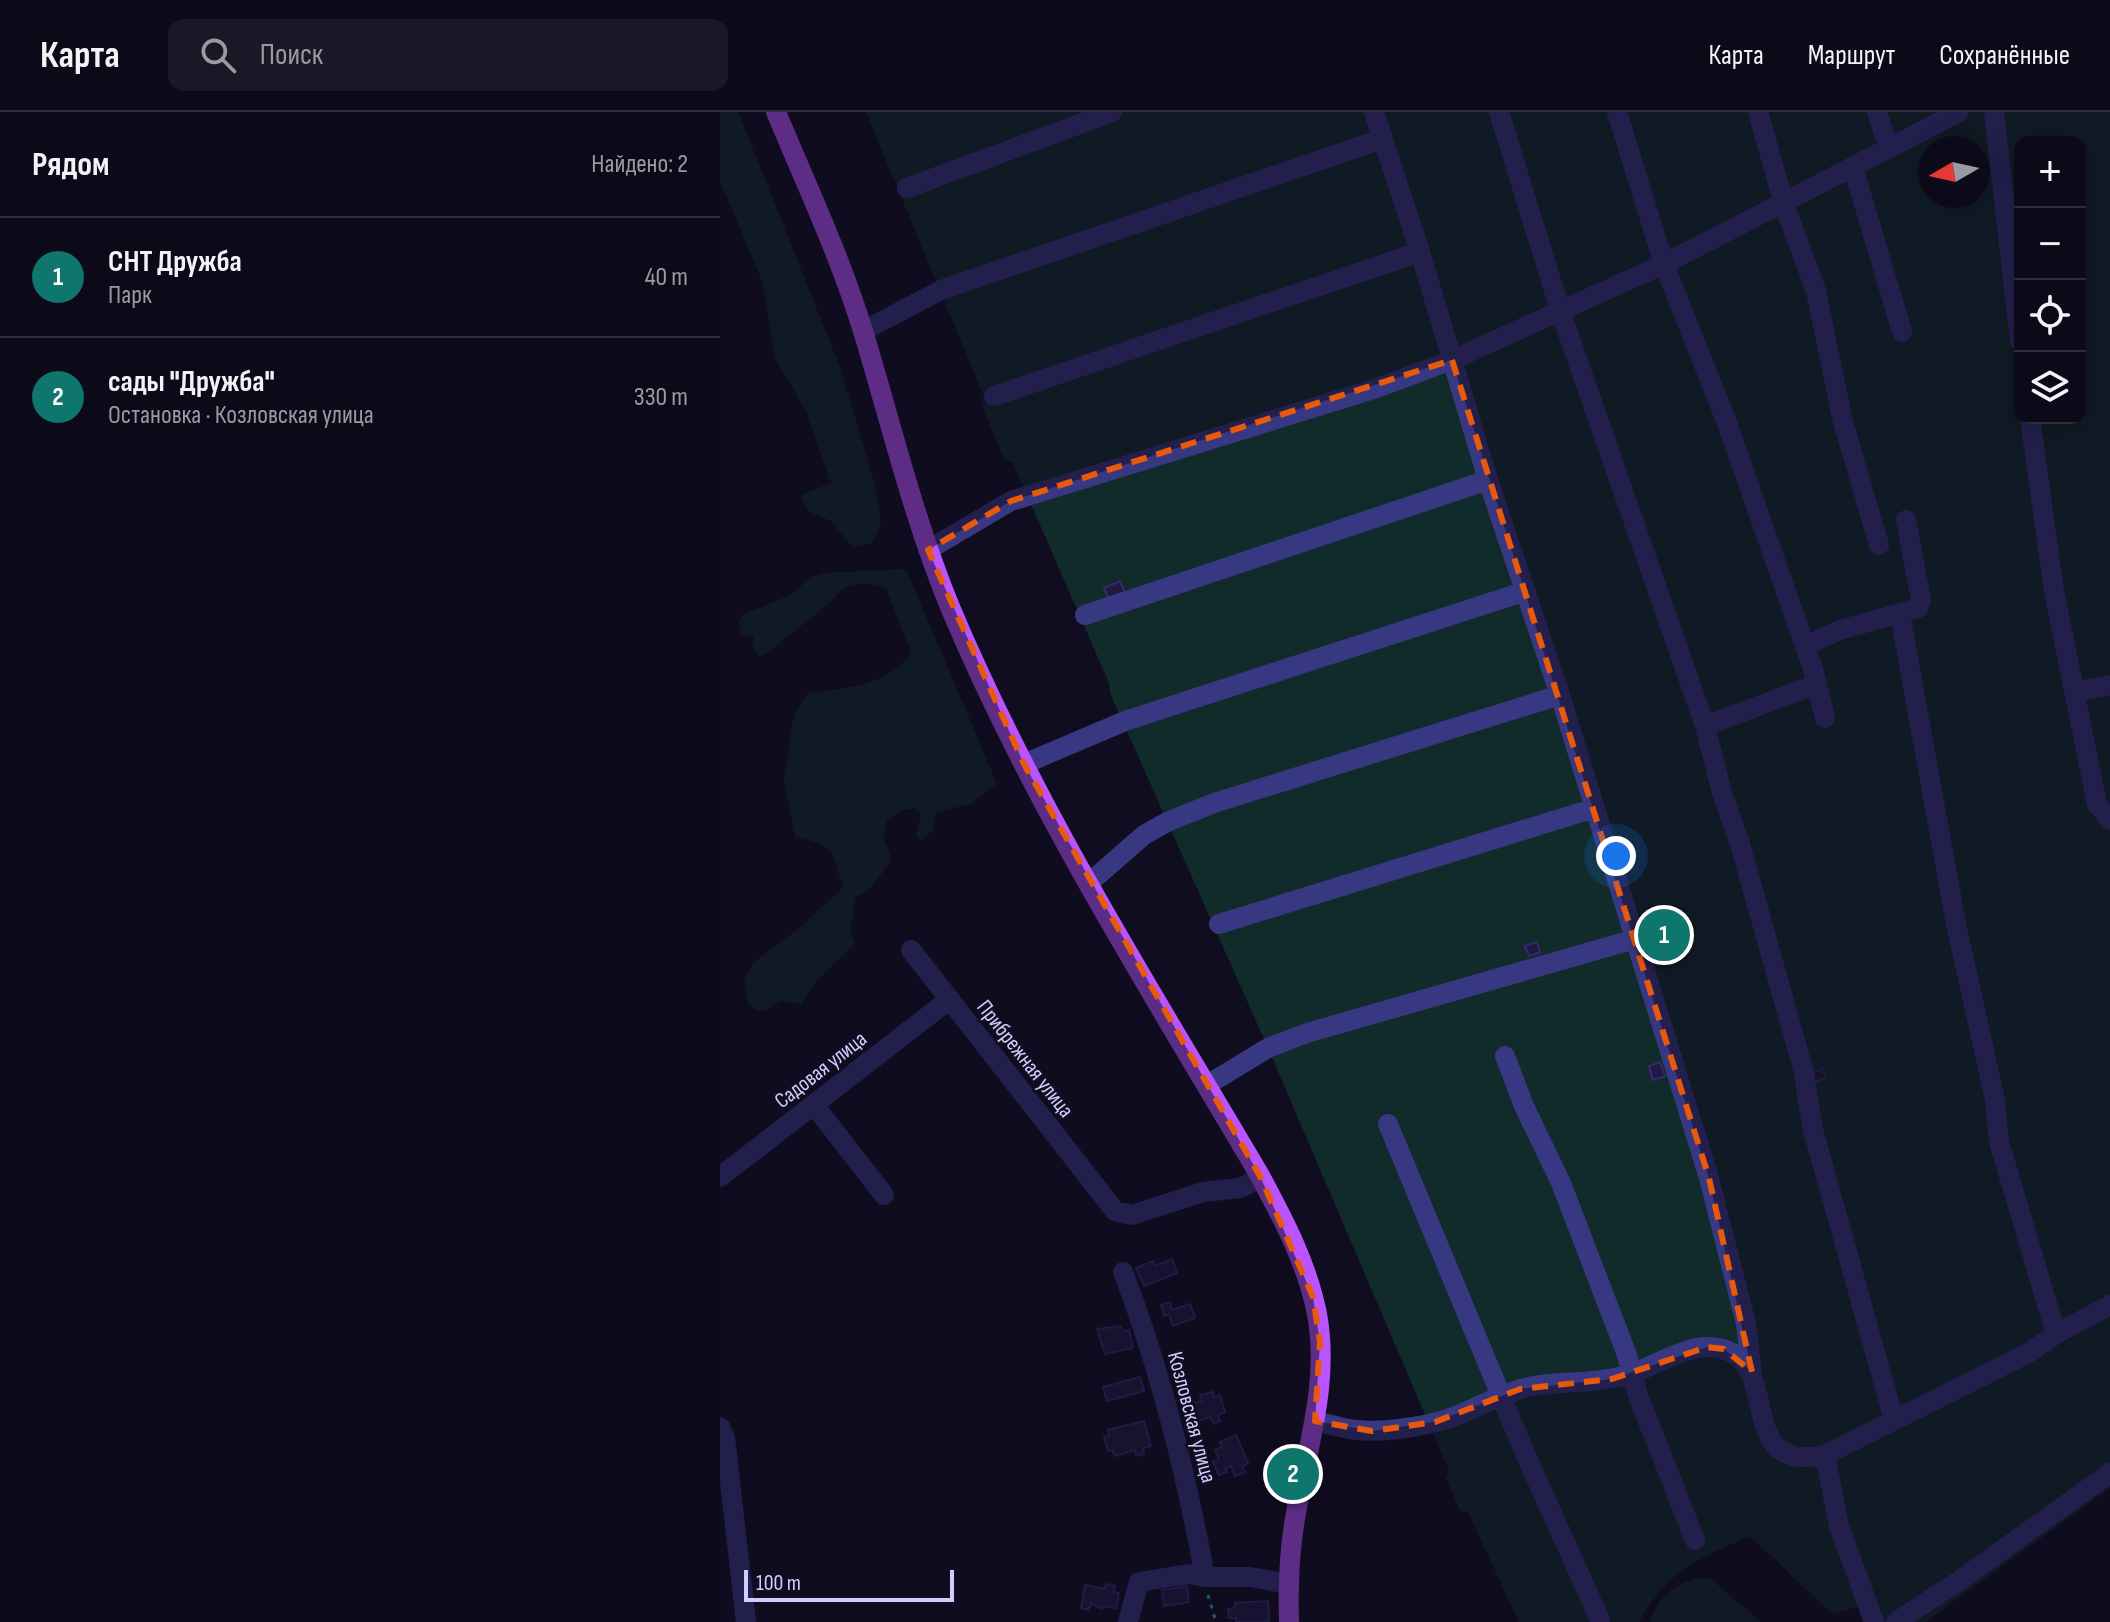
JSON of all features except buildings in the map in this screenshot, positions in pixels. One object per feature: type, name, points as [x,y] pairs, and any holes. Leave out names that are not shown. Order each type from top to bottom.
[{"type":"main road","points":[[776,112],[849,288],[905,480],[951,610],[1024,764],[1089,883],[1261,1178],[1298,1252],[1318,1317],[1321,1367],[1315,1421],[1290,1547],[1289,1622]]},
{"type":"street","points":[[907,188],[1112,112]]},
{"type":"street","points":[[1374,112],[1420,252],[1488,480],[1560,695],[1709,1178],[1746,1324],[1752,1372],[1769,1436],[1778,1450],[1790,1457],[1805,1459],[1825,1455],[2030,1352],[2110,1305]]},
{"type":"street","points":[[1499,112],[1561,313],[1705,726],[1803,1069],[1813,1130],[1894,1420]]},
{"type":"street","points":[[1617,112],[1664,264],[1727,423],[1805,646],[1825,718]]},
{"type":"street","points":[[1758,112],[1784,204],[1816,291],[1843,422],[1879,545]]},
{"type":"street","points":[[1877,112],[1889,149]]},
{"type":"street","points":[[928,550],[1019,498],[1377,388],[1452,360],[1664,264],[1959,112]]},
{"type":"street","points":[[1994,112],[2014,288]]},
{"type":"street","points":[[863,331],[941,290],[1382,139]]},
{"type":"street","points":[[1853,167],[1902,332]]},
{"type":"street","points":[[994,396],[1420,252]]},
{"type":"street","points":[[2031,424],[2054,591],[2097,804],[2110,820]]},
{"type":"street","points":[[1085,615],[1488,480]]},
{"type":"street","points":[[1805,646],[1851,626],[1918,608],[1921,600],[1906,520]]},
{"type":"street","points":[[1024,764],[1125,721],[1526,591]]},
{"type":"street","points":[[1900,614],[1956,924],[1995,1100],[1999,1142],[2056,1334]]},
{"type":"street","points":[[1705,726],[1817,684]]},
{"type":"street","points":[[2075,692],[2110,685]]},
{"type":"street","points":[[1089,883],[1144,835],[1190,812],[1560,695]]},
{"type":"street","points":[[1219,924],[1595,808]]},
{"type":"street","points":[[1207,1085],[1268,1048],[1307,1033],[1635,939]]},
{"type":"street","name":"Прибрежная улица","points":[[911,950],[1115,1211],[1132,1215],[1203,1192],[1240,1188],[1261,1178]]},
{"type":"street","name":"Садовая улица","points":[[720,1177],[950,999]]},
{"type":"street","points":[[1505,1056],[1524,1106],[1561,1183],[1695,1540]]},
{"type":"street","points":[[814,1105],[884,1195]]},
{"type":"street","points":[[1388,1124],[1502,1397],[1600,1620]]},
{"type":"street","name":"Козловская улица","points":[[1123,1272],[1139,1313],[1187,1479],[1205,1577]]},
{"type":"street","points":[[1315,1421],[1355,1430],[1387,1429],[1450,1418],[1535,1386],[1581,1383],[1632,1374],[1688,1351],[1707,1347],[1724,1349],[1752,1372]]},
{"type":"street","points":[[720,1427],[725,1438],[728,1543],[746,1622]]},
{"type":"street","points":[[1825,1455],[1839,1526],[1874,1622]]},
{"type":"street","points":[[1896,1622],[2110,1473]]},
{"type":"street","points":[[1128,1622],[1139,1582],[1189,1574],[1250,1577],[1289,1584]]},
{"type":"path","points":[[1205,1577],[1211,1612],[1216,1622]]},
{"type":"highlighted area","points":[[1452,360],[1709,1178],[1752,1372],[1724,1349],[1707,1347],[1612,1379],[1520,1389],[1435,1422],[1372,1431],[1315,1421],[1320,1342],[1313,1297],[1261,1178],[1024,764],[928,550],[1011,501]]},
{"type":"green space","points":[[720,112],[738,112],[841,370],[876,489],[881,523],[873,542],[853,548],[831,521],[808,511],[801,495],[831,483],[806,411],[775,358],[763,283],[720,181]]},
{"type":"green space","points":[[866,112],[2110,112],[2110,1488],[1925,1622],[1865,1622],[1860,1606],[1832,1614],[1750,1536],[1699,1560],[1674,1577],[1639,1622],[1519,1622],[1468,1512],[1461,1512],[1445,1476],[1450,1473],[1268,1048],[1110,693],[1109,683],[1013,463],[1004,459],[982,406],[985,399]]},
{"type":"green space","points":[[904,569],[997,784],[972,803],[936,813],[932,831],[921,841],[916,835],[921,814],[915,808],[887,819],[883,837],[891,861],[869,890],[856,897],[850,933],[855,944],[815,982],[801,1004],[781,1001],[767,1010],[756,1011],[748,1002],[744,981],[753,963],[801,927],[843,887],[830,852],[818,843],[795,837],[784,780],[794,714],[808,693],[851,687],[878,679],[890,673],[911,653],[886,588],[862,583],[844,588],[822,609],[760,656],[752,647],[754,636],[741,635],[739,623],[742,615],[791,595],[811,577],[824,573]]},
{"type":"green space","points":[[1698,1578],[1711,1579],[1761,1622],[1650,1622],[1657,1606],[1668,1593]]},
{"type":"place","name":"СНТ Дружба","points":[[1664,935]]},
{"type":"place","name":"сады \"Дружба\"","points":[[1293,1474]]}]
